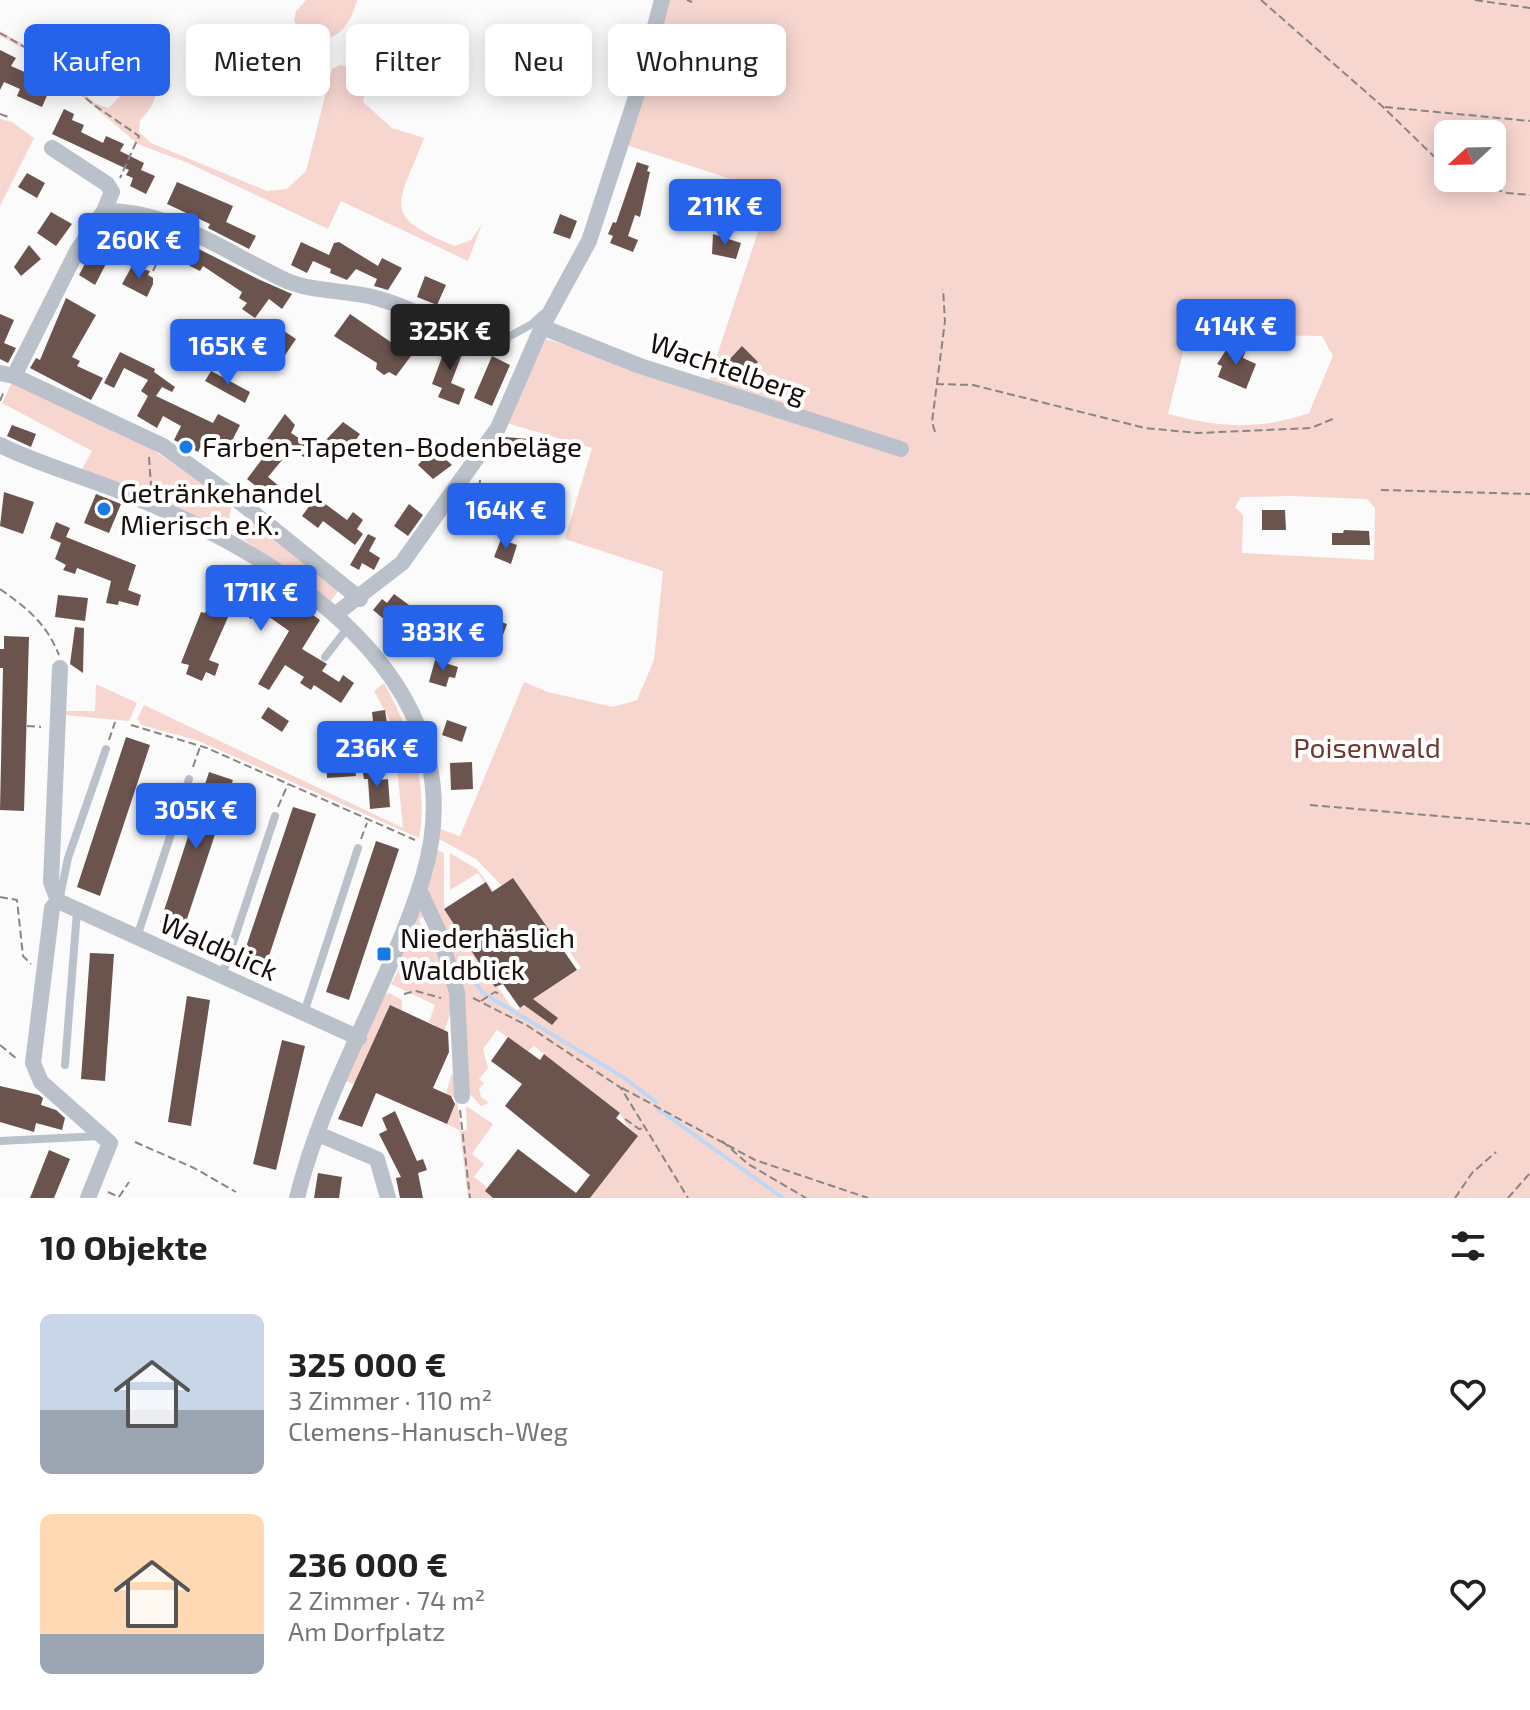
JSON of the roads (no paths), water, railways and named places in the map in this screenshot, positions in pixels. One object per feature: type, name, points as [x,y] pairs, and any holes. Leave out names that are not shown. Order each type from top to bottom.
[{"type":"street","points":[[342,620],[360,599],[402,563],[479,458],[508,408],[542,327],[589,241],[637,94],[662,0]]},
{"type":"street","points":[[52,148],[107,184],[112,192],[104,211],[77,251],[7,374],[146,437],[235,498],[360,599]]},
{"type":"street","points":[[104,211],[132,212],[200,234],[289,281],[323,290],[365,295],[449,328],[503,340]]},
{"type":"street","name":"Wachtelberg","points":[[542,327],[667,375],[901,449]]},
{"type":"street","points":[[1,449],[145,503],[247,554],[342,620],[386,667],[411,708],[427,755],[432,817],[419,889],[318,1134],[297,1198]]},
{"type":"street","points":[[60,668],[51,882],[58,901],[52,908],[34,1071],[41,1082],[110,1143],[88,1198]]},
{"type":"street","points":[[419,889],[438,930],[458,998],[462,1096]]},
{"type":"street","name":"Waldblick","points":[[58,901],[359,1038]]},
{"type":"street","points":[[318,1134],[377,1159],[388,1198]]},
{"type":"lane","points":[[503,340],[532,324],[557,299]]},
{"type":"lane","points":[[325,657],[342,620]]},
{"type":"lane","points":[[58,901],[68,858],[106,749]]},
{"type":"lane","points":[[136,938],[189,779]]},
{"type":"lane","points":[[222,977],[275,816]]},
{"type":"lane","points":[[303,1014],[358,848]]},
{"type":"lane","points":[[65,1065],[77,910]]},
{"type":"lane","points":[[0,1141],[100,1136]]},
{"type":"waterway","points":[[467,971],[483,993],[623,1077],[656,1102]]},
{"type":"waterway","points":[[658,1109],[783,1198]]},
{"type":"place","name":"Farben-Tapeten-Bodenbeläge","points":[[186,447]]},
{"type":"place","name":"Getränkehandel Mierisch e.K.","points":[[104,509]]},
{"type":"place","name":"Niederhäslich Waldblick","points":[[384,954]]},
{"type":"park label","name":"Poisenwald","points":[[1367,748]]}]
